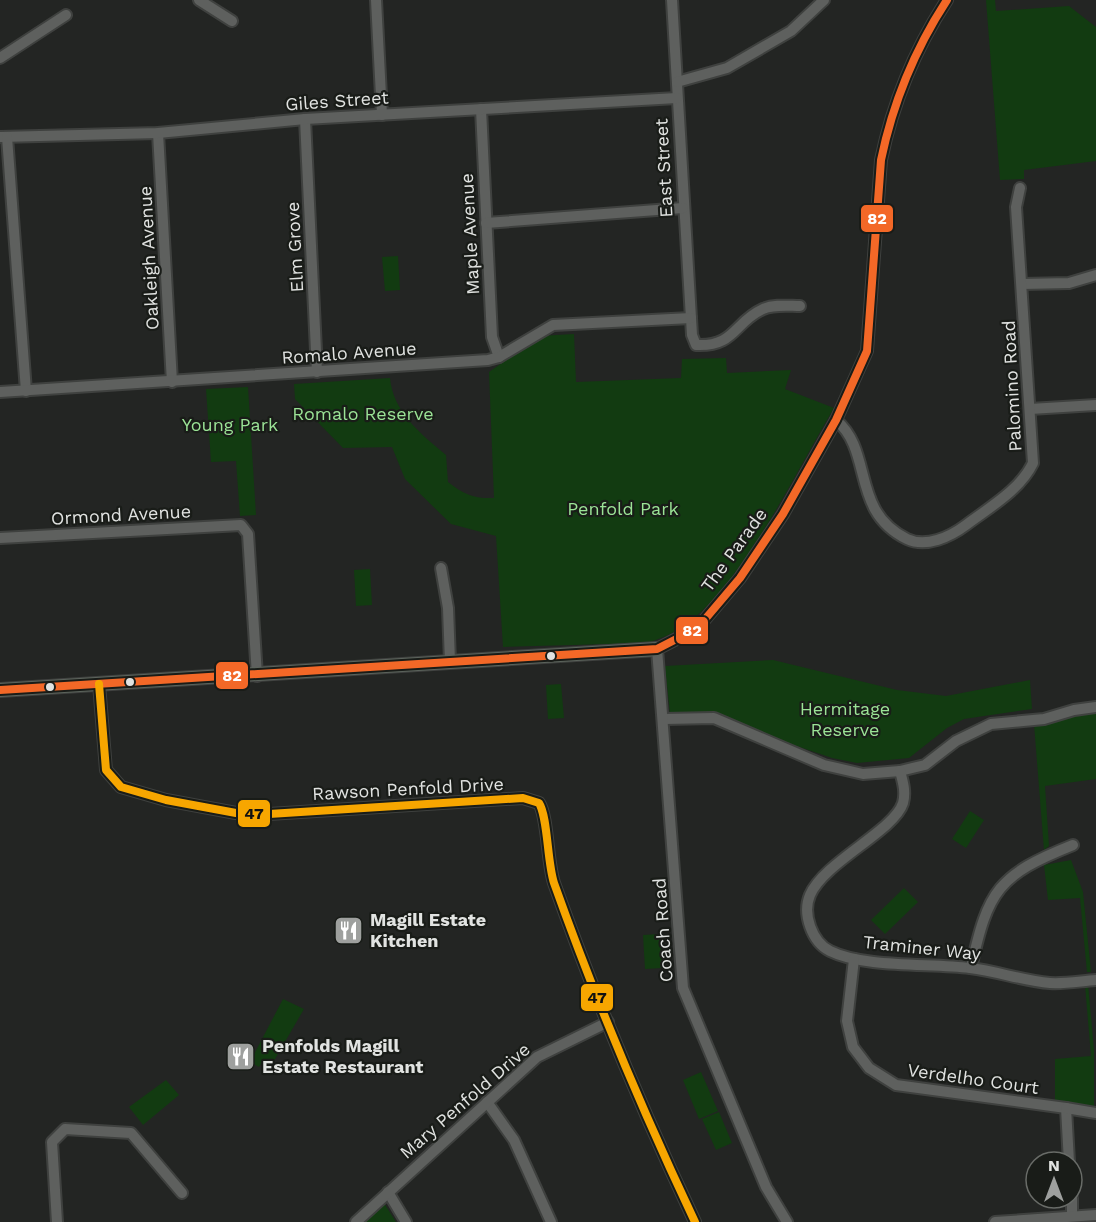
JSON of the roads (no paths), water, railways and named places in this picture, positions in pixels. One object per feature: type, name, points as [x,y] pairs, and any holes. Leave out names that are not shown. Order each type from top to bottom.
[{"type":"main road","name":"The Parade","points":[[0,690],[257,676],[657,649]]},
{"type":"street","points":[[199,0],[232,21]]},
{"type":"street","points":[[376,0],[382,115]]},
{"type":"street","name":"East Street","points":[[672,0],[683,208],[692,335],[696,345],[712,346],[729,339],[763,309],[800,306]]},
{"type":"street","points":[[676,81],[727,68],[791,31],[824,0]]},
{"type":"street","name":"The Parade","points":[[657,649],[701,624],[740,578],[779,521],[837,420],[867,351],[881,160],[886,132],[894,106],[916,55],[947,0]]},
{"type":"street","points":[[0,58],[66,15]]},
{"type":"street","name":"Giles Street","points":[[4,137],[158,133],[305,119],[676,98]]},
{"type":"street","name":"Maple Avenue","points":[[481,109],[492,337],[499,357]]},
{"type":"street","name":"Elm Grove","points":[[305,119],[317,372]]},
{"type":"street","name":"Oakleigh Avenue","points":[[158,133],[172,382]]},
{"type":"street","points":[[4,137],[26,391]]},
{"type":"street","name":"Palomino Road","points":[[837,420],[850,438],[873,510],[893,532],[917,544],[936,541],[960,530],[1026,478],[1033,463],[1016,207],[1020,188]]},
{"type":"street","points":[[486,223],[683,208]]},
{"type":"street","points":[[1022,284],[1069,283],[1096,275]]},
{"type":"street","name":"Romalo Avenue","points":[[0,393],[488,360],[499,357],[553,325],[691,318]]},
{"type":"street","points":[[1030,409],[1096,405]]},
{"type":"street","name":"Ormond Avenue","points":[[0,538],[237,525],[244,527],[248,534],[257,676]]},
{"type":"street","points":[[441,568],[448,608],[450,662]]},
{"type":"street","name":"Coach Road","points":[[657,649],[664,719],[677,936],[683,988],[766,1187],[787,1222]]},
{"type":"street","name":"Rawson Penfold Drive","points":[[99,684],[106,770],[121,787],[166,800],[236,813],[269,814],[523,798],[535,800],[543,811],[546,848],[553,880],[608,1022],[695,1222]]},
{"type":"street","points":[[664,719],[714,718],[824,765],[863,774],[900,771],[925,765],[956,741],[991,724],[1044,719],[1074,710],[1096,707]]},
{"type":"street","name":"Traminer Way","points":[[900,771],[904,787],[903,804],[884,825],[831,869],[810,895],[808,918],[814,937],[828,950],[854,959],[971,968],[1050,983],[1096,980]]},
{"type":"street","points":[[971,968],[986,907],[1000,887],[1022,869],[1073,845]]},
{"type":"street","name":"Verdelho Court","points":[[854,959],[848,1021],[854,1047],[869,1068],[896,1085],[1096,1113]]},
{"type":"street","name":"Mary Penfold Drive","points":[[356,1222],[537,1057],[608,1022]]},
{"type":"street","points":[[487,1102],[514,1140],[551,1222]]},
{"type":"street","points":[[1066,1108],[1069,1150]]},
{"type":"street","points":[[57,1222],[52,1142],[65,1129],[131,1133],[182,1192]]},
{"type":"street","points":[[388,1192],[406,1222]]},
{"type":"street","points":[[1072,1210],[1072,1215]]},
{"type":"street","points":[[995,1222],[1096,1215]]},
{"type":"place","name":"Magill Estate Kitchen","points":[[349,930]]},
{"type":"place","name":"Penfolds Magill Estate Restaurant","points":[[241,1056]]},
{"type":"park label","name":"Romalo Reserve","points":[[363,414]]},
{"type":"park label","name":"Young Park","points":[[230,425]]},
{"type":"park label","name":"Penfold Park","points":[[623,509]]},
{"type":"park label","name":"Hermitage Reserve","points":[[845,719]]}]
